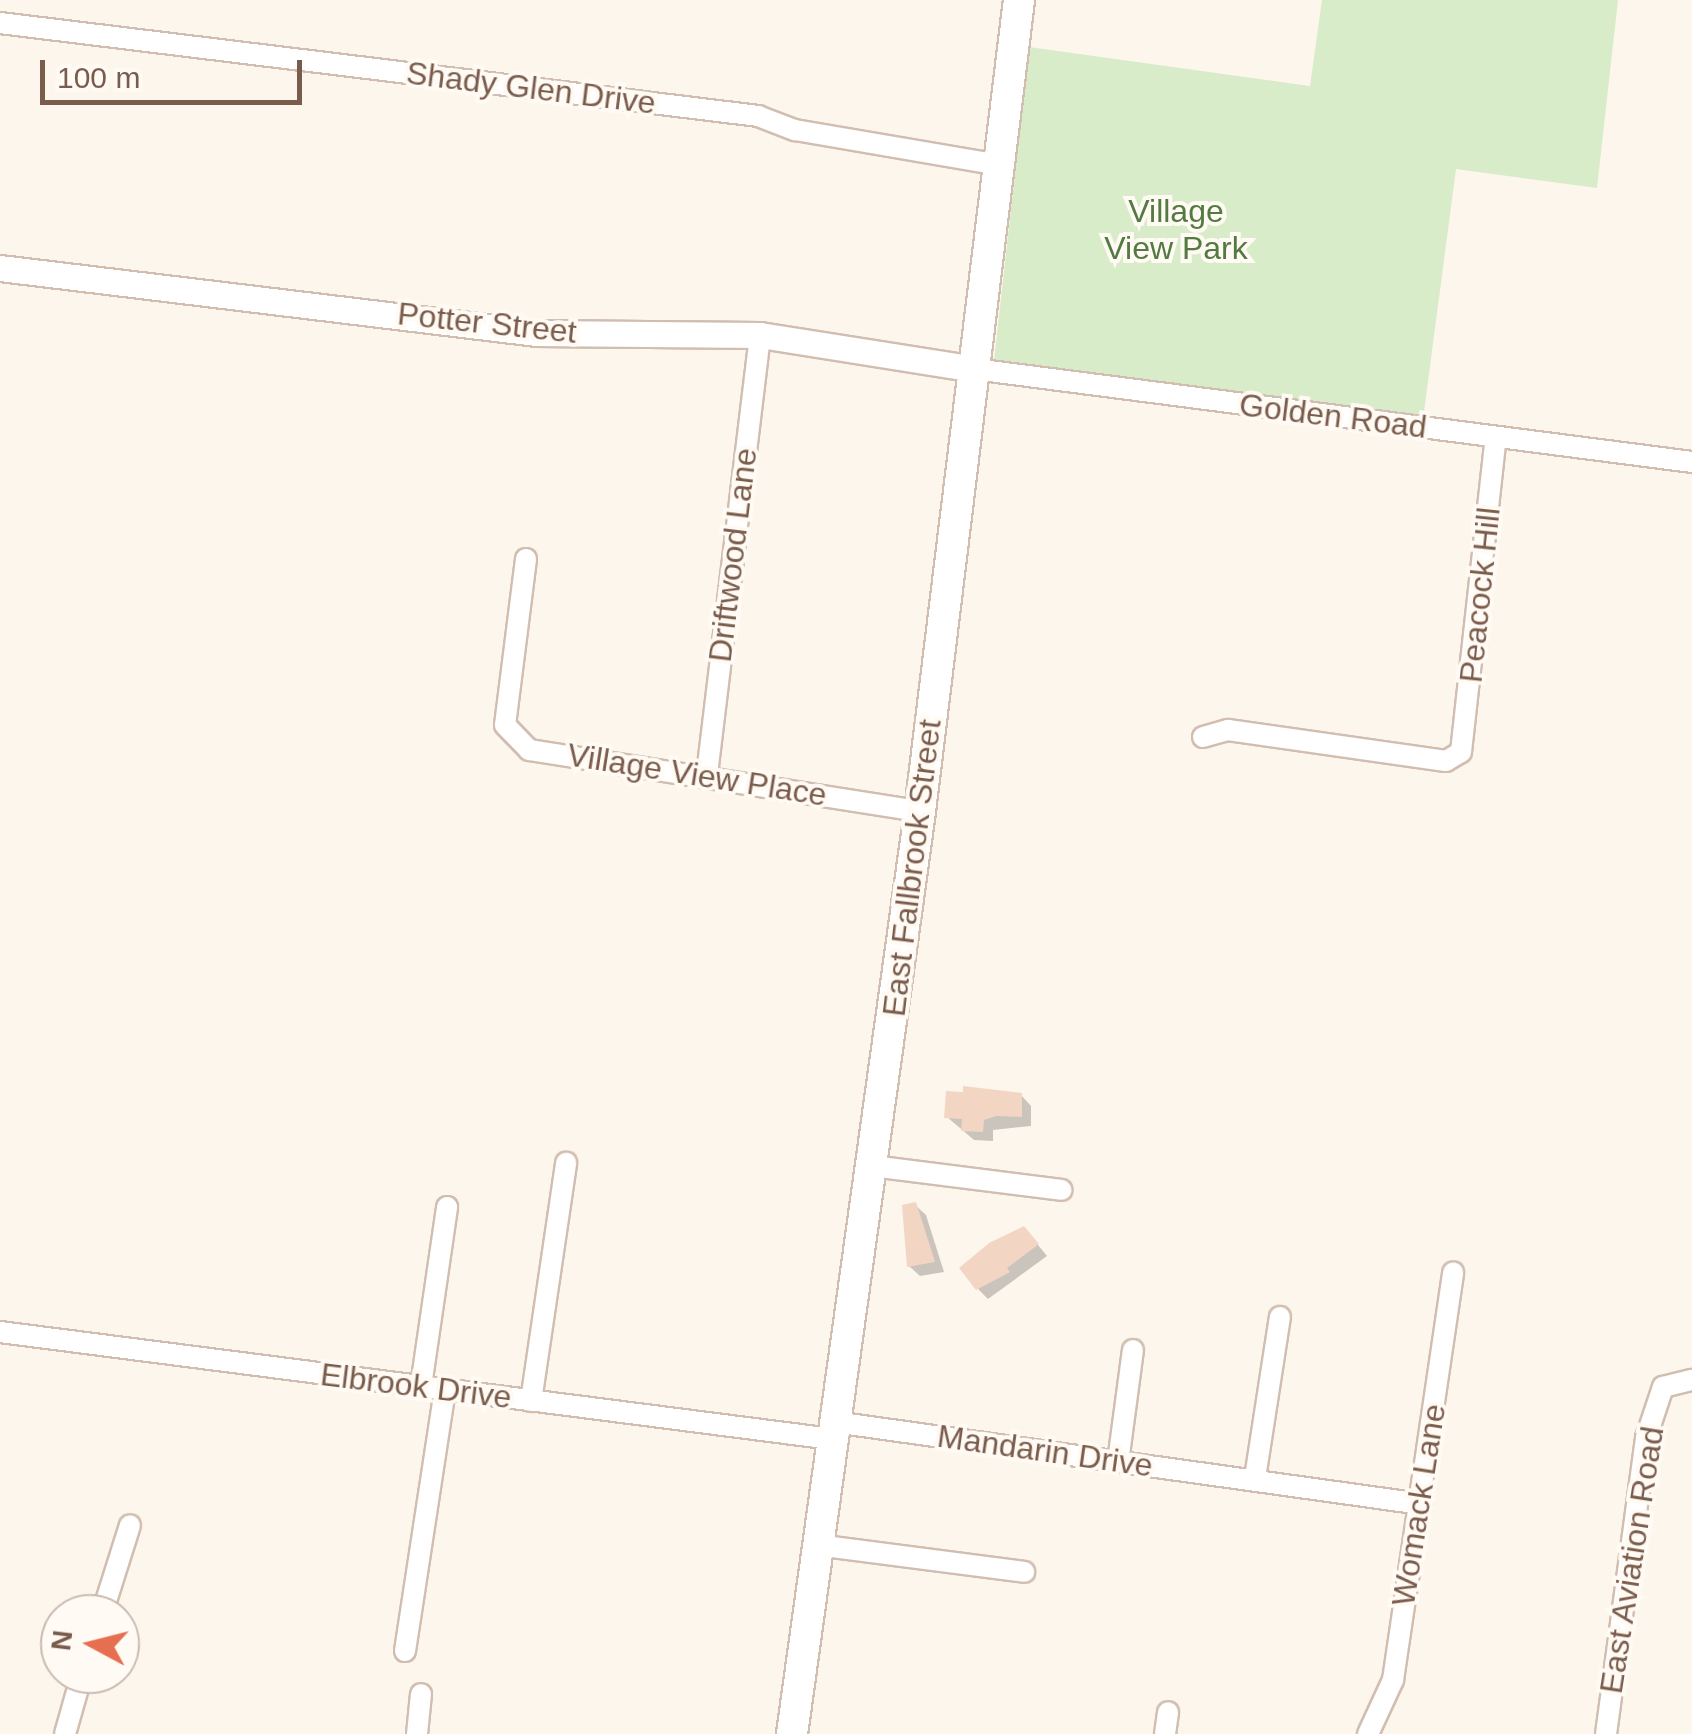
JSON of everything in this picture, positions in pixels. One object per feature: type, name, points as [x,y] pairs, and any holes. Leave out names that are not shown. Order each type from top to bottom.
[{"type":"main road","name":"East Fallbrook Street","points":[[792,1734],[920,811],[1019,0]]},
{"type":"street","name":"Shady Glen Drive","points":[[0,23],[758,116],[795,130],[999,165]]},
{"type":"street","name":"Potter Street","points":[[0,268],[536,334],[760,335],[974,369]]},
{"type":"street","name":"Driftwood Lane","points":[[707,774],[760,335]]},
{"type":"street","name":"Golden Road","points":[[974,369],[1692,462]]},
{"type":"street","name":"Peacock Hill","points":[[1203,737],[1228,730],[1446,761],[1461,752],[1496,437]]},
{"type":"street","name":"Village View Place","points":[[526,559],[505,725],[529,750],[707,774],[920,811]]},
{"type":"street","points":[[531,1400],[566,1163]]},
{"type":"street","points":[[872,1166],[1060,1190]]},
{"type":"street","points":[[421,1386],[448,1208]]},
{"type":"street","name":"Womack Lane","points":[[1368,1734],[1393,1680],[1454,1272]]},
{"type":"street","points":[[1255,1478],[1280,1317]]},
{"type":"street","name":"Elbrook Drive","points":[[0,1332],[445,1390],[833,1431]]},
{"type":"street","points":[[1118,1462],[1133,1350]]},
{"type":"street","name":"East Aviation Road","points":[[1606,1734],[1646,1438],[1664,1387],[1692,1380]]},
{"type":"street","points":[[405,1651],[445,1390]]},
{"type":"street","name":"Mandarin Drive","points":[[833,1431],[1255,1478],[1421,1504]]},
{"type":"street","points":[[108,1594],[130,1526]]},
{"type":"street","points":[[817,1545],[1024,1572]]},
{"type":"street","points":[[65,1734],[76,1694]]},
{"type":"street","points":[[417,1734],[421,1694]]},
{"type":"street","points":[[1165,1734],[1168,1712]]},
{"type":"green space","name":"Village View Park","points":[[1322,0],[1618,0],[1597,188],[1456,169],[1422,427],[993,370],[1029,47],[1310,86]]},
{"type":"building","points":[[963,1086],[1022,1093],[1022,1117],[996,1116],[984,1120],[983,1132],[961,1131],[962,1119],[944,1118],[946,1091],[963,1092]]},
{"type":"building","points":[[916,1202],[935,1262],[907,1267],[902,1205]]},
{"type":"building","points":[[1024,1226],[1039,1244],[1007,1268],[1010,1272],[976,1290],[959,1268],[989,1243]]}]
